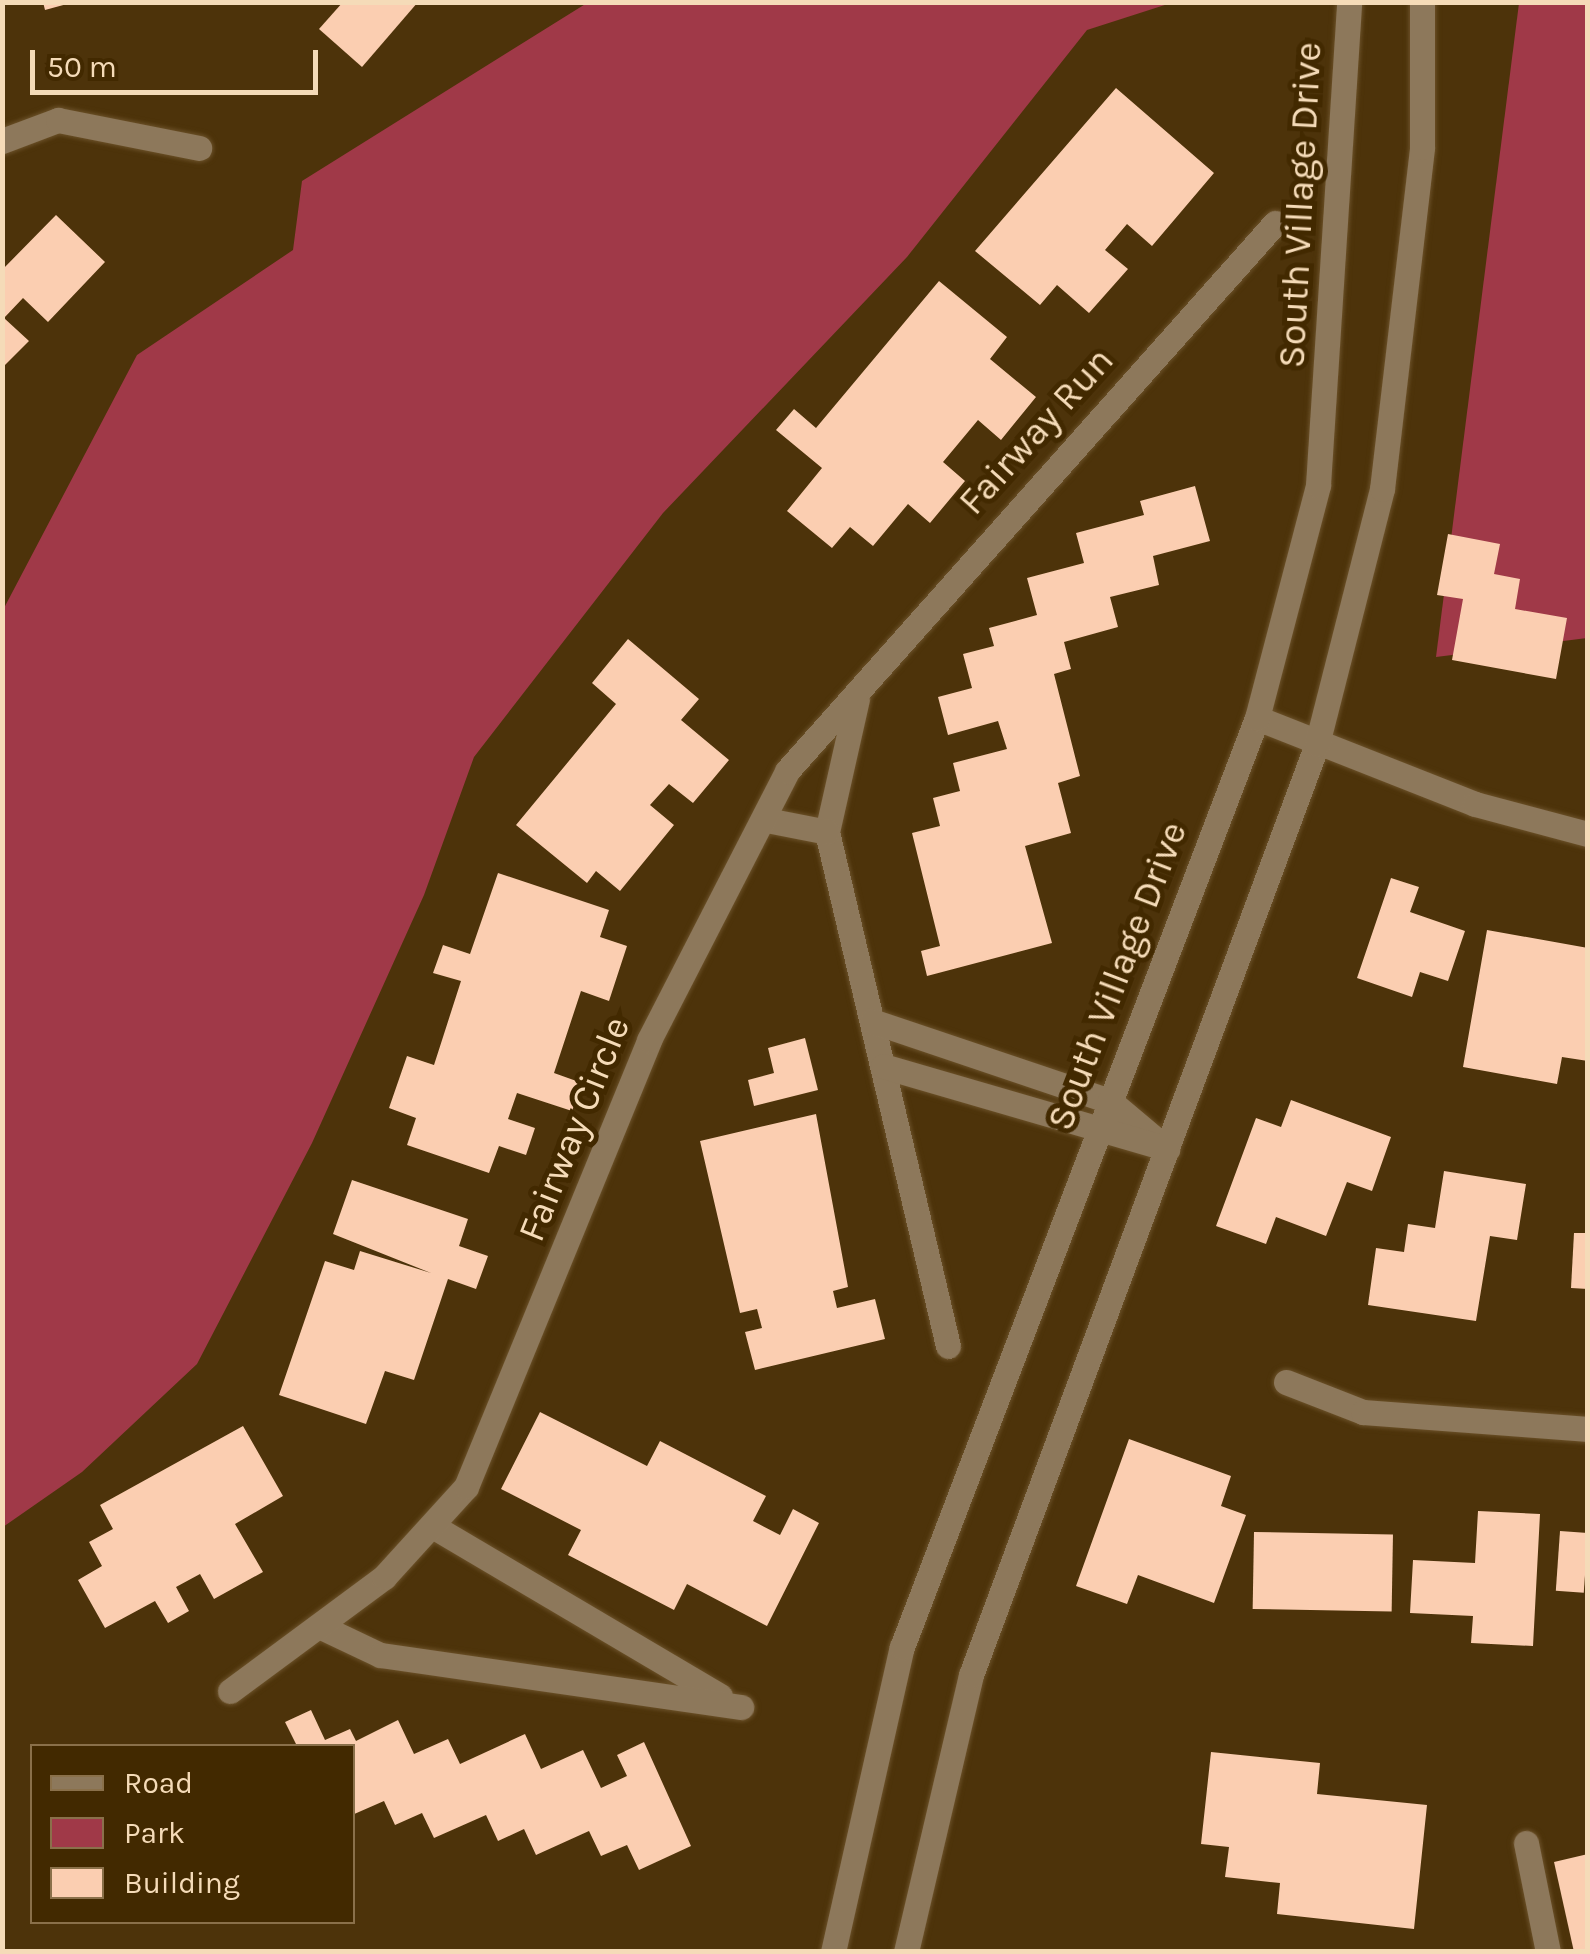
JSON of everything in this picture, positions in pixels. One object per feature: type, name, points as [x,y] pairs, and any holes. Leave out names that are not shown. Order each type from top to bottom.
[{"type":"street","name":"South Village Drive","points":[[834,1952],[902,1647],[1257,718],[1318,485],[1349,2]]},
{"type":"street","points":[[906,1952],[971,1675],[1317,744],[1382,488],[1422,147],[1422,2]]},
{"type":"street","points":[[2,141],[58,120],[199,148]]},
{"type":"street","name":"Fairway Run","points":[[766,820],[787,771],[1275,223]]},
{"type":"street","name":"Fairway Run","points":[[858,695],[827,832],[948,1346]]},
{"type":"street","points":[[1257,718],[1317,744],[1588,834]]},
{"type":"street","points":[[766,820],[827,832]]},
{"type":"street","name":"Fairway Circle","points":[[230,1692],[319,1626],[436,1528],[490,1435],[649,1040],[766,820]]},
{"type":"street","points":[[872,1021],[1110,1101],[1167,1149]]},
{"type":"street","points":[[882,1066],[1167,1149]]},
{"type":"street","points":[[1286,1382],[1363,1412],[1588,1429]]},
{"type":"street","points":[[319,1626],[380,1656],[741,1707],[436,1528]]},
{"type":"street","points":[[1526,1843],[1548,1952]]},
{"type":"green space","points":[[587,3],[1171,3],[1087,30],[907,257],[663,513],[474,757],[424,895],[312,1143],[197,1364],[82,1472],[3,1527],[3,610],[137,355],[293,250],[302,181]]},
{"type":"green space","points":[[1519,3],[1587,3],[1587,638],[1436,657]]},
{"type":"building","points":[[43,2],[67,2],[67,4],[45,10]]},
{"type":"building","points":[[343,2],[418,2],[362,67],[319,29]]},
{"type":"building","points":[[1116,88],[1214,173],[1152,246],[1127,224],[1105,250],[1128,269],[1089,313],[1057,285],[1040,305],[975,251]]},
{"type":"building","points":[[56,215],[105,262],[48,322],[23,298],[4,318],[29,341],[2,368],[2,270]]},
{"type":"building","points":[[939,281],[1007,337],[990,359],[1036,397],[1001,440],[978,420],[943,462],[965,481],[930,523],[908,504],[873,546],[850,527],[832,548],[787,511],[822,468],[776,430],[794,409],[816,428]]},
{"type":"building","points":[[1195,486],[1210,541],[1153,556],[1159,585],[1110,597],[1118,627],[1064,642],[1071,669],[1054,674],[1080,776],[1058,783],[1071,833],[1025,846],[1052,943],[927,976],[921,951],[940,946],[912,833],[940,826],[933,798],[960,791],[953,763],[1007,749],[998,721],[948,735],[938,697],[972,688],[963,654],[994,646],[989,628],[1037,615],[1027,578],[1084,563],[1076,533],[1144,515],[1140,501]]},
{"type":"building","points":[[1448,534],[1500,544],[1494,574],[1520,579],[1515,609],[1567,618],[1556,679],[1452,660],[1463,599],[1437,595]]},
{"type":"building","points":[[628,639],[699,699],[681,720],[729,760],[693,803],[669,784],[650,805],[674,825],[620,891],[596,871],[587,883],[516,825],[616,704],[592,683]]},
{"type":"building","points":[[498,873],[609,910],[600,937],[627,946],[609,1001],[581,991],[554,1073],[582,1083],[572,1111],[517,1093],[508,1119],[535,1128],[526,1155],[499,1146],[489,1173],[407,1145],[416,1118],[389,1108],[407,1056],[434,1065],[461,981],[433,973],[443,945],[470,954]]},
{"type":"building","points":[[1391,878],[1419,887],[1410,912],[1465,931],[1448,981],[1420,972],[1412,997],[1357,978]]},
{"type":"building","points":[[1487,930],[1588,948],[1588,1061],[1562,1057],[1557,1084],[1463,1067]]},
{"type":"building","points":[[805,1038],[818,1090],[754,1106],[748,1080],[774,1073],[768,1048]]},
{"type":"building","points":[[1291,1100],[1391,1137],[1372,1191],[1347,1182],[1326,1236],[1276,1217],[1266,1244],[1216,1226],[1256,1118],[1281,1127]]},
{"type":"building","points":[[816,1114],[848,1287],[833,1291],[837,1308],[875,1299],[885,1339],[755,1370],[745,1332],[762,1328],[757,1309],[740,1313],[700,1141]]},
{"type":"building","points":[[1444,1171],[1526,1184],[1517,1240],[1490,1236],[1476,1321],[1368,1305],[1376,1248],[1404,1252],[1408,1224],[1435,1228]]},
{"type":"building","points":[[352,1180],[468,1219],[459,1246],[488,1256],[476,1289],[448,1279],[414,1380],[385,1371],[366,1424],[279,1395],[325,1261],[354,1270],[360,1251],[431,1273],[333,1234]]},
{"type":"building","points":[[1574,1233],[1588,1233],[1588,1289],[1571,1288]]},
{"type":"building","points":[[540,1412],[647,1466],[660,1441],[766,1496],[753,1521],[780,1535],[793,1509],[819,1523],[767,1626],[687,1584],[674,1610],[568,1555],[581,1530],[501,1489]]},
{"type":"building","points":[[243,1426],[283,1496],[235,1524],[263,1572],[214,1599],[200,1574],[176,1587],[189,1611],[168,1623],[155,1601],[105,1628],[78,1580],[102,1566],[89,1542],[113,1529],[100,1505]]},
{"type":"building","points":[[1129,1439],[1231,1476],[1221,1506],[1246,1515],[1214,1603],[1138,1575],[1127,1604],[1076,1586]]},
{"type":"building","points":[[1478,1511],[1540,1514],[1533,1646],[1471,1643],[1473,1616],[1410,1613],[1413,1560],[1475,1563]]},
{"type":"building","points":[[1560,1531],[1588,1533],[1584,1593],[1556,1591]]},
{"type":"building","points":[[1254,1532],[1393,1534],[1392,1611],[1253,1609]]},
{"type":"building","points":[[311,1710],[325,1740],[350,1729],[356,1741],[398,1720],[414,1754],[448,1739],[460,1764],[525,1734],[541,1769],[583,1750],[601,1788],[627,1776],[617,1755],[644,1742],[691,1846],[639,1870],[627,1845],[601,1856],[589,1831],[536,1855],[524,1829],[498,1841],[486,1815],[434,1838],[422,1813],[395,1825],[384,1801],[355,1814],[355,1744],[296,1744],[285,1722]]},
{"type":"building","points":[[1211,1752],[1320,1763],[1317,1794],[1427,1805],[1414,1929],[1277,1914],[1280,1883],[1225,1877],[1229,1847],[1201,1844]]},
{"type":"building","points":[[1588,1854],[1588,1952],[1574,1952],[1554,1862]]}]
